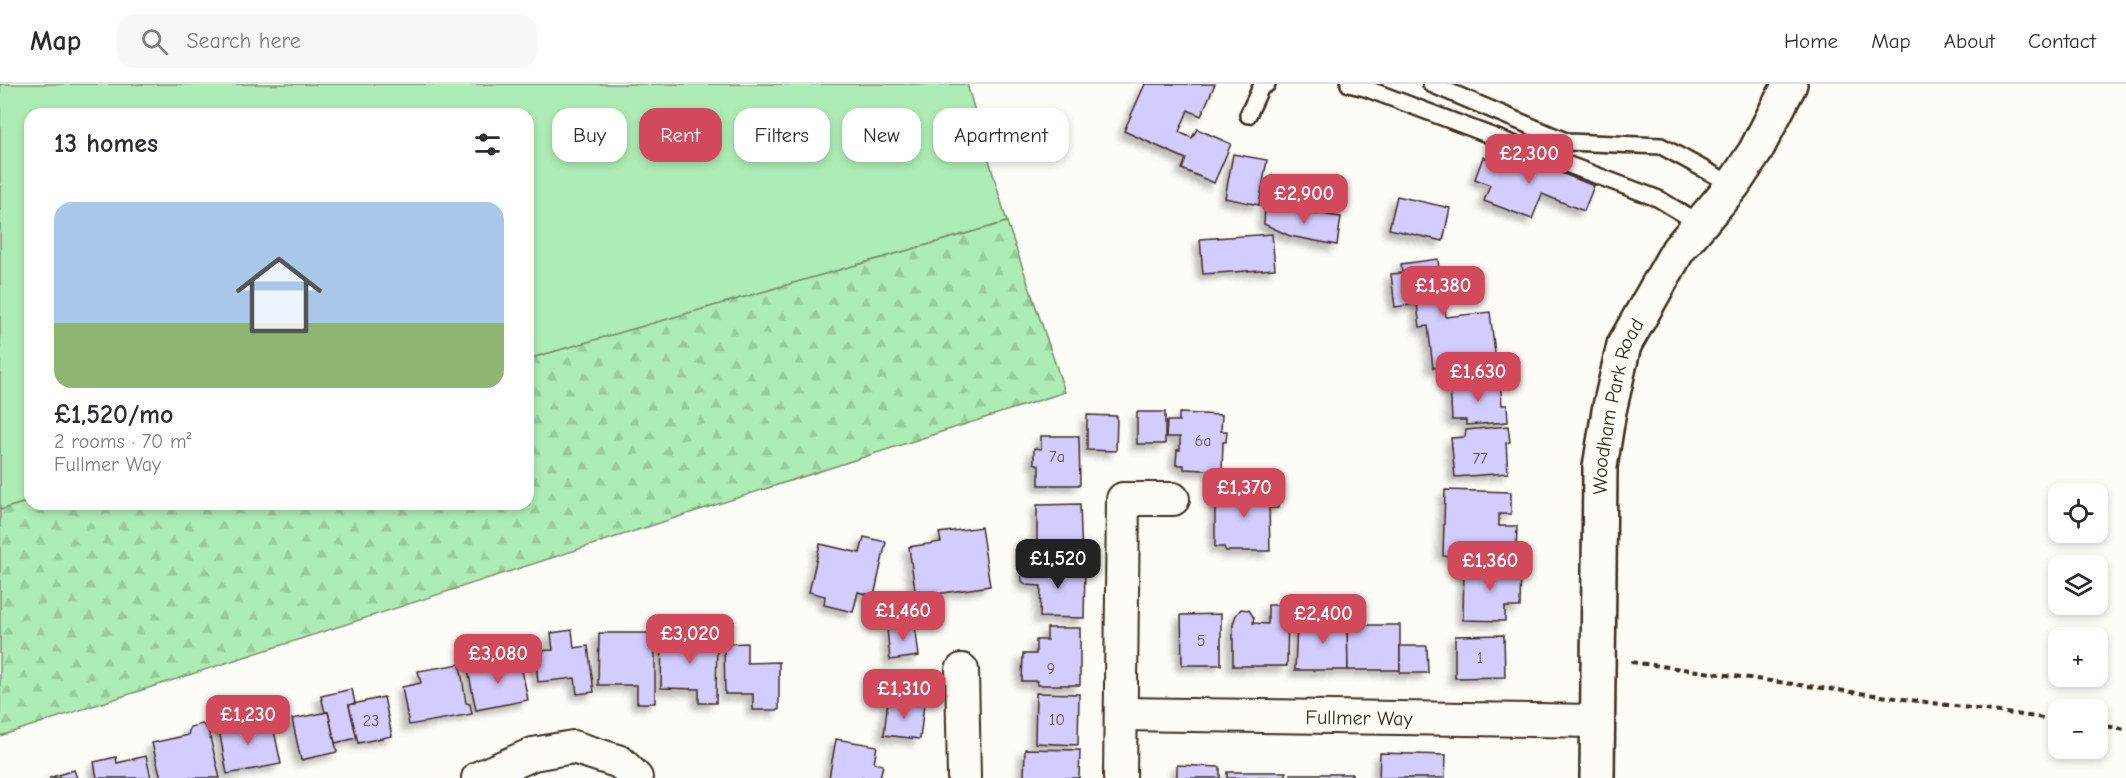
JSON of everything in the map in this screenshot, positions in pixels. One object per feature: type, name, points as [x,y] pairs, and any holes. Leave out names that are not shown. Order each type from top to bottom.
[{"type":"street","name":"Woodham Park Road","points":[[1597,778],[1600,467],[1609,411],[1624,345],[1678,250],[1733,185],[1755,152],[1790,84]]},
{"type":"street","points":[[1120,778],[1123,500],[1173,499]]},
{"type":"street","points":[[963,670],[964,778]]},
{"type":"street","name":"Fullmer Way","points":[[1121,714],[1598,721]]},
{"type":"street","points":[[478,778],[533,754],[573,747],[621,762],[636,778]]},
{"type":"lane","points":[[1248,115],[1261,87],[1267,84]]},
{"type":"lane","points":[[1349,84],[1365,88],[1659,199],[1700,224]]},
{"type":"lane","points":[[1431,84],[1568,142],[1661,146],[1733,185]]},
{"type":"path","points":[[1598,657],[2048,719]]},
{"type":"path","points":[[2108,727],[2126,729]]},
{"type":"green space","points":[[0,84],[967,84],[974,108],[933,108],[933,162],[990,162],[1007,222],[534,357],[534,108],[24,108],[24,503],[0,510]]},
{"type":"green space","points":[[1007,222],[1065,392],[0,736],[0,510],[24,503],[24,510],[534,510],[534,357]]},
{"type":"building","points":[[1145,84],[1215,84],[1201,116],[1188,110],[1179,132],[1192,138],[1197,129],[1231,144],[1214,183],[1182,169],[1186,159],[1124,131]]},
{"type":"building","points":[[1503,150],[1594,186],[1584,211],[1542,194],[1532,219],[1484,201],[1490,185],[1475,179],[1483,157],[1498,163]]},
{"type":"building","points":[[1233,154],[1267,160],[1259,205],[1225,198]]},
{"type":"building","points":[[1397,196],[1450,208],[1443,241],[1389,229]]},
{"type":"building","points":[[1265,206],[1341,217],[1337,245],[1290,236],[1264,224]]},
{"type":"building","points":[[1272,234],[1275,269],[1203,274],[1200,239]]},
{"type":"building","points":[[1438,259],[1439,272],[1443,271],[1446,317],[1490,312],[1496,361],[1433,368],[1428,326],[1420,327],[1417,304],[1395,307],[1391,274],[1402,273],[1401,264]]},
{"type":"building","points":[[1500,380],[1502,405],[1507,405],[1508,422],[1466,425],[1466,420],[1452,420],[1450,383]]},
{"type":"building","points":[[1137,412],[1165,412],[1165,444],[1137,444]]},
{"type":"building","points":[[1179,413],[1222,415],[1221,431],[1227,431],[1226,442],[1223,442],[1222,471],[1184,469],[1184,465],[1176,465],[1177,450],[1180,450],[1180,437],[1166,437],[1167,421],[1179,421]]},
{"type":"building","points":[[1087,415],[1117,416],[1116,451],[1087,450]]},
{"type":"building","points":[[1508,426],[1510,442],[1506,443],[1508,473],[1455,477],[1451,438],[1465,437],[1466,430]]},
{"type":"building","points":[[1041,436],[1079,436],[1080,485],[1039,485],[1039,465],[1034,463],[1034,448],[1041,449]]},
{"type":"building","points":[[1215,489],[1279,489],[1278,508],[1269,508],[1270,551],[1226,551],[1224,547],[1215,547]]},
{"type":"building","points":[[1445,490],[1511,492],[1511,514],[1499,514],[1499,526],[1517,526],[1516,558],[1443,556]]},
{"type":"building","points":[[1080,504],[1082,560],[1048,560],[1048,550],[1037,551],[1037,505]]},
{"type":"building","points":[[981,527],[990,586],[916,597],[909,547],[941,542],[939,533]]},
{"type":"building","points":[[864,537],[886,542],[874,596],[858,592],[853,612],[824,605],[825,596],[809,592],[820,544],[860,553]]},
{"type":"building","points":[[1464,565],[1521,567],[1520,607],[1505,607],[1505,621],[1463,620]]},
{"type":"building","points":[[1028,566],[1085,569],[1084,618],[1040,617],[1041,586],[1027,585],[1022,581],[1021,571]]},
{"type":"building","points":[[1268,605],[1288,605],[1287,666],[1233,666],[1233,624],[1236,615],[1241,609],[1249,610],[1254,618],[1253,623],[1268,624]]},
{"type":"building","points":[[1330,612],[1347,613],[1348,670],[1295,670],[1297,624],[1330,626]]},
{"type":"building","points":[[1347,613],[1360,613],[1360,625],[1400,625],[1400,670],[1348,670]]},
{"type":"building","points":[[1221,614],[1221,665],[1182,665],[1181,615]]},
{"type":"building","points":[[915,625],[919,656],[890,660],[887,628]]},
{"type":"building","points":[[1047,628],[1080,628],[1080,685],[1037,685],[1037,681],[1022,681],[1023,654],[1036,654],[1036,640],[1047,640]]},
{"type":"building","points":[[572,630],[574,648],[588,646],[594,692],[577,694],[575,678],[538,682],[535,651],[553,650],[551,633]]},
{"type":"building","points":[[599,633],[655,633],[655,703],[637,703],[637,685],[598,685]]},
{"type":"building","points":[[662,635],[717,636],[716,703],[699,703],[699,689],[661,688]]},
{"type":"building","points":[[1504,635],[1505,677],[1455,678],[1455,636]]},
{"type":"building","points":[[747,643],[747,663],[779,662],[779,710],[753,710],[753,694],[725,694],[724,644]]},
{"type":"building","points":[[1400,646],[1427,646],[1428,673],[1400,673]]},
{"type":"building","points":[[520,660],[528,700],[476,710],[468,670]]},
{"type":"building","points":[[460,664],[466,703],[470,704],[472,714],[409,725],[402,687],[421,683],[418,671]]},
{"type":"building","points":[[352,689],[355,703],[349,705],[357,738],[335,743],[328,712],[325,712],[321,696]]},
{"type":"building","points":[[1036,693],[1079,694],[1078,745],[1035,743]]},
{"type":"building","points":[[384,697],[392,736],[358,743],[349,705]]},
{"type":"building","points":[[888,700],[924,704],[920,739],[884,735]]},
{"type":"building","points":[[328,712],[337,752],[301,760],[292,719]]},
{"type":"building","points":[[255,717],[257,728],[273,725],[281,764],[227,774],[218,724]]},
{"type":"building","points":[[202,724],[208,729],[220,778],[161,778],[152,743],[188,735],[190,727]]},
{"type":"building","points":[[836,739],[877,746],[874,763],[883,765],[880,778],[829,778]]},
{"type":"building","points":[[1025,749],[1080,750],[1079,778],[1024,778]]},
{"type":"building","points":[[1380,753],[1446,755],[1445,778],[1379,778]]},
{"type":"building","points":[[146,756],[151,778],[97,778],[94,762],[116,757],[117,763]]},
{"type":"building","points":[[1177,765],[1220,767],[1220,778],[1177,778]]},
{"type":"building","points":[[74,770],[77,778],[49,778]]},
{"type":"building","points":[[1227,772],[1286,772],[1286,778],[1227,778]]},
{"type":"building","points":[[1291,774],[1352,774],[1352,778],[1291,778]]}]
